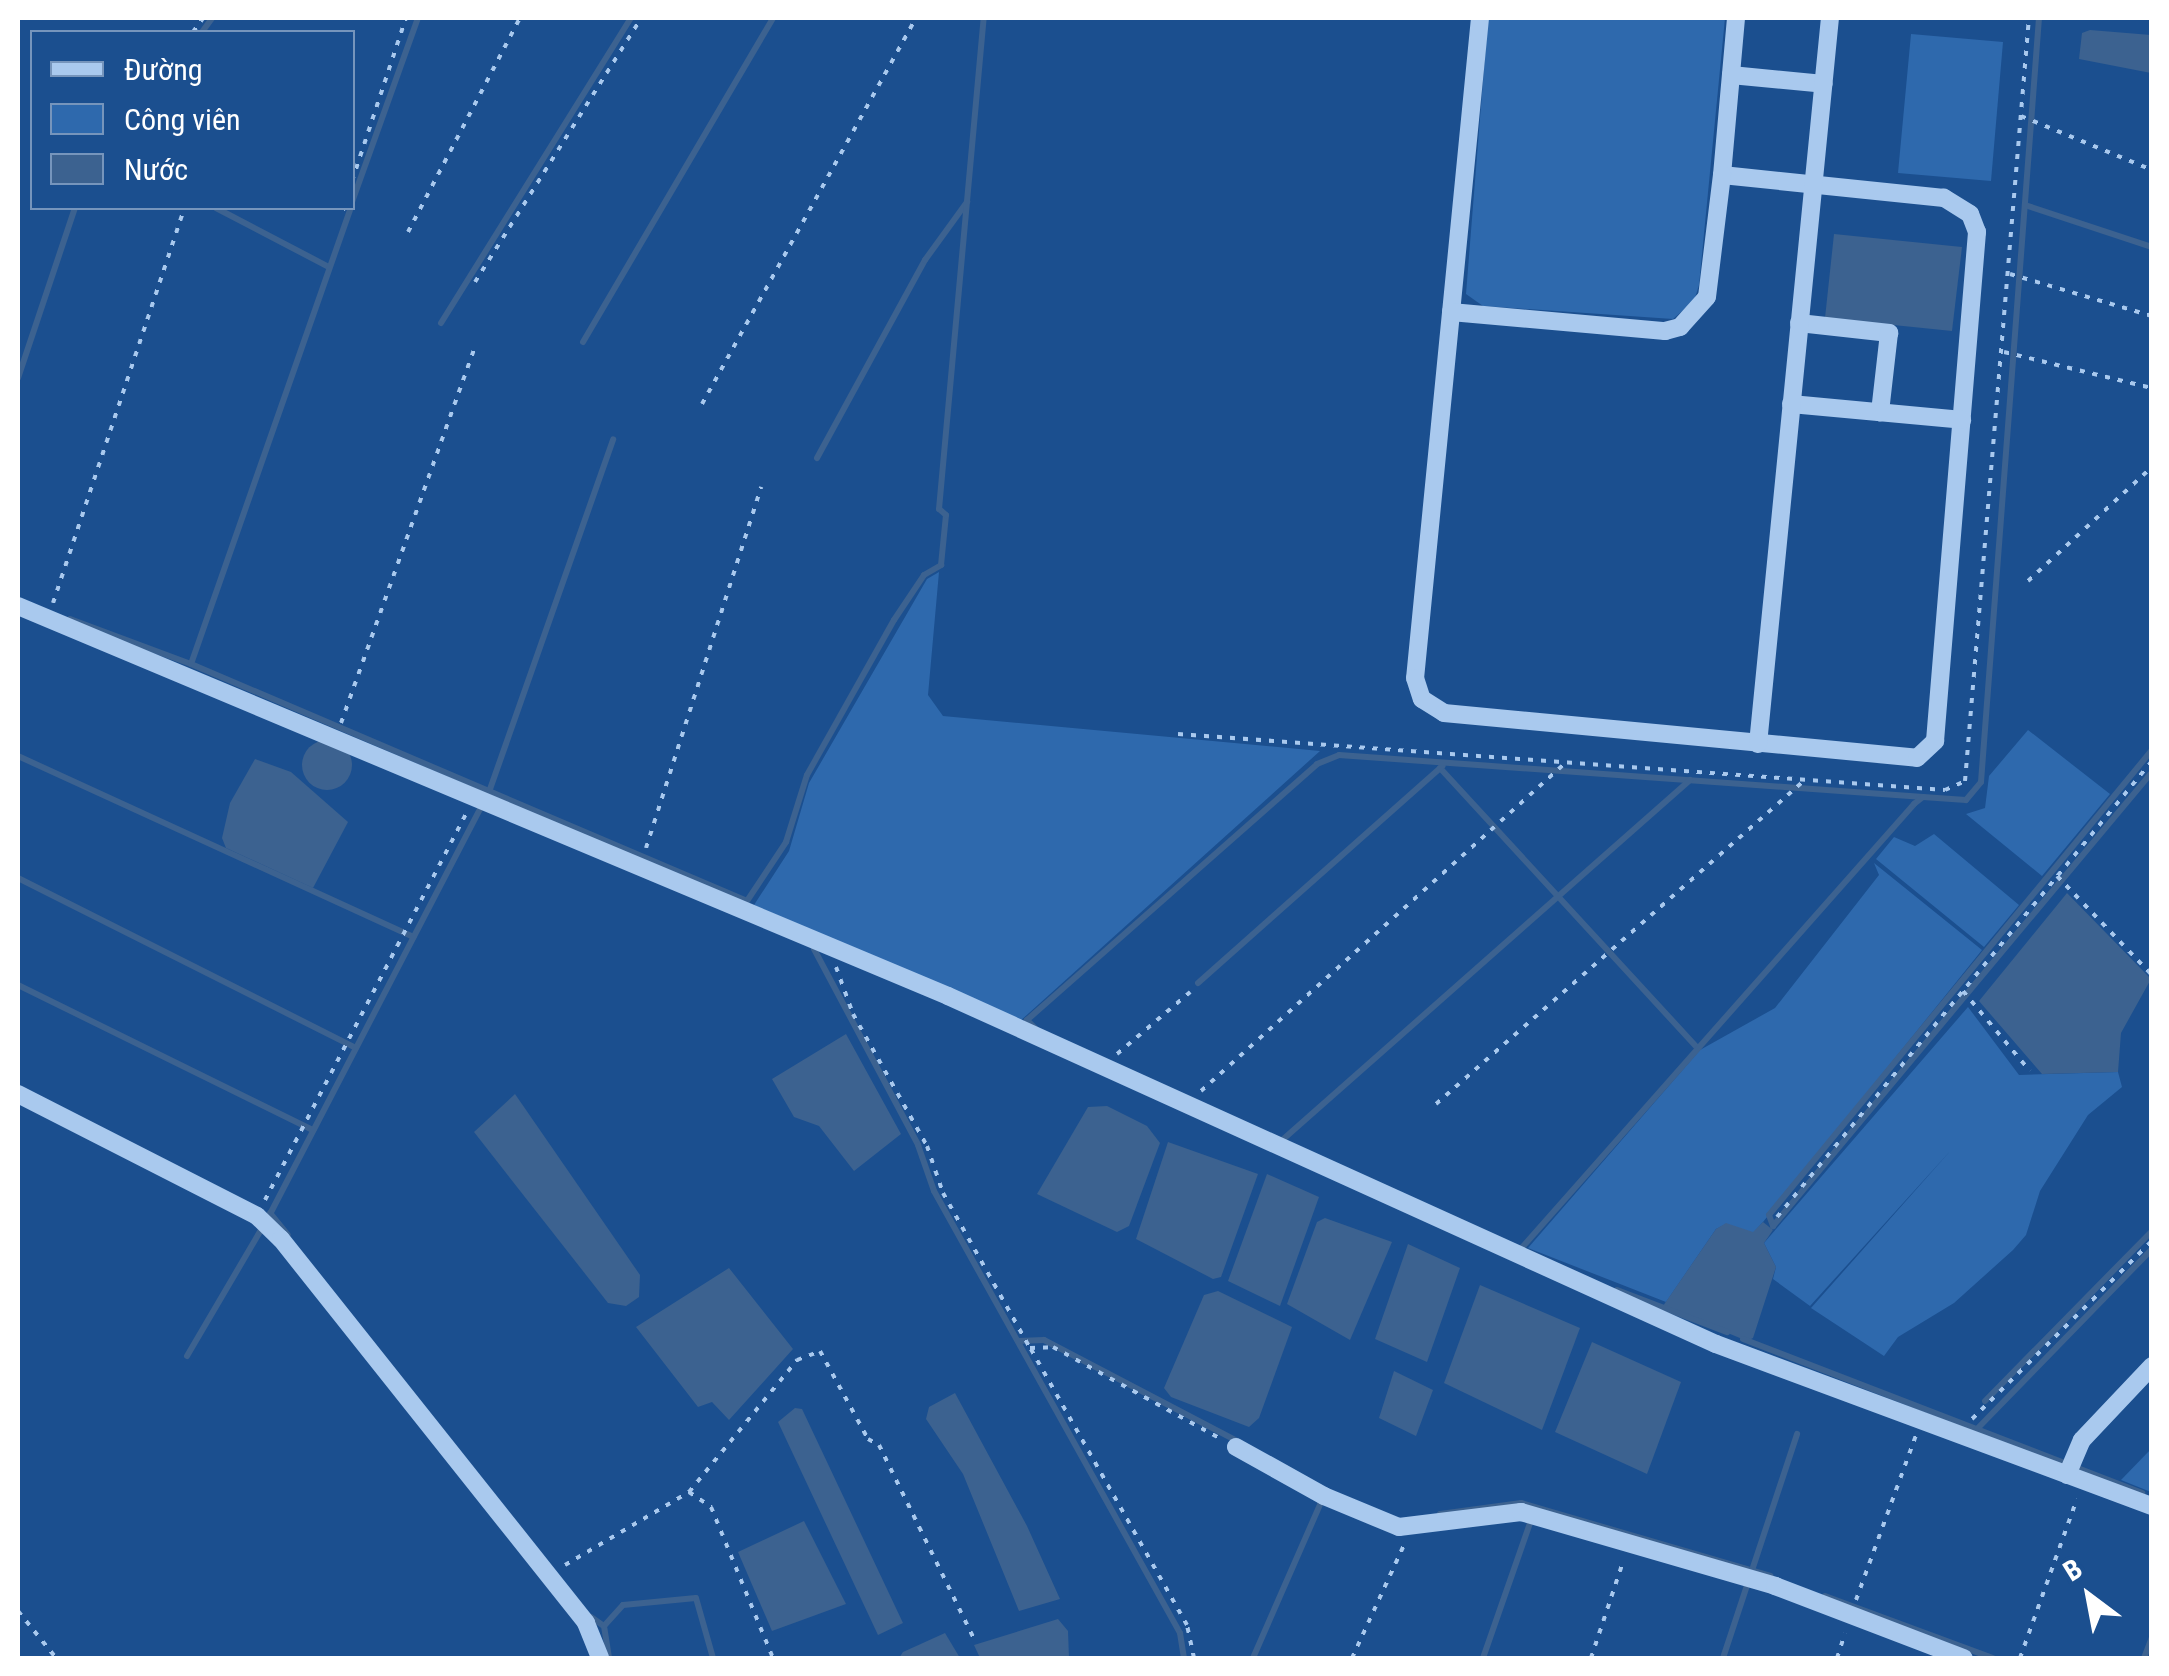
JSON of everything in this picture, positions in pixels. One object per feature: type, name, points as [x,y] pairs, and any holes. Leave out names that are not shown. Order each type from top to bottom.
[{"type":"street","points":[[1480,18],[1415,678],[1422,699],[1444,714],[1916,758],[1932,748],[1976,232],[1970,214],[1944,198],[1722,176]]},
{"type":"street","points":[[1451,312],[1665,331],[1680,327],[1707,298],[1736,18]]},
{"type":"street","points":[[1758,744],[1830,18]]},
{"type":"street","points":[[1731,75],[1824,84]]},
{"type":"street","points":[[1800,323],[1889,333],[1880,412]]},
{"type":"street","points":[[1792,404],[1962,420]]},
{"type":"street","points":[[18,606],[336,736],[831,948],[1716,1344],[2152,1506]]},
{"type":"street","points":[[18,1094],[257,1216],[586,1623],[600,1658]]},
{"type":"street","points":[[2076,1478],[2082,1440],[2152,1366]]},
{"type":"street","points":[[1236,1447],[1358,1512],[1412,1529],[1504,1510],[1629,1544],[1851,1615],[1964,1658]]},
{"type":"path","points":[[355,172],[406,18]]},
{"type":"path","points":[[408,232],[520,18]]},
{"type":"path","points":[[475,282],[640,18]]},
{"type":"path","points":[[702,404],[916,18]]},
{"type":"path","points":[[2021,116],[2152,170]]},
{"type":"path","points":[[48,617],[184,210]]},
{"type":"path","points":[[2010,274],[2152,316]]},
{"type":"path","points":[[336,736],[476,347]]},
{"type":"path","points":[[2004,352],[2152,388]]},
{"type":"path","points":[[2028,581],[2152,467]]},
{"type":"path","points":[[640,867],[761,487]]},
{"type":"path","points":[[1777,1217],[2152,761]]},
{"type":"path","points":[[1188,1106],[1566,763]]},
{"type":"path","points":[[1436,1104],[1805,780]]},
{"type":"path","points":[[257,1216],[476,796]]},
{"type":"path","points":[[2057,876],[2152,975]]},
{"type":"path","points":[[831,948],[852,1014],[1030,1348],[1187,1625],[1194,1658]]},
{"type":"path","points":[[1962,991],[2030,1071]]},
{"type":"path","points":[[1102,1066],[1190,992]]},
{"type":"path","points":[[1962,1436],[2152,1241]]},
{"type":"path","points":[[1030,1348],[1053,1347],[1236,1447]]},
{"type":"path","points":[[548,1575],[689,1492],[797,1360],[820,1351],[868,1438],[879,1445],[974,1640]]},
{"type":"path","points":[[1837,1658],[1922,1421]]},
{"type":"path","points":[[2020,1658],[2076,1478]]},
{"type":"path","points":[[689,1492],[711,1507],[773,1658]]},
{"type":"path","points":[[1352,1658],[1412,1529]]},
{"type":"path","points":[[1590,1658],[1629,1544]]},
{"type":"path","points":[[18,1612],[56,1658]]},
{"type":"green space","points":[[1488,18],[1725,18],[1699,285],[1694,301],[1673,319],[1483,306],[1466,294]]},
{"type":"green space","points":[[1911,34],[2003,42],[1991,181],[1898,173]]},
{"type":"green space","points":[[939,572],[928,695],[943,716],[1320,751],[1019,1022],[754,905],[789,851],[809,783],[927,579]]},
{"type":"green space","points":[[2028,730],[2110,794],[2042,876],[1966,814],[1985,808],[1989,776]]},
{"type":"green space","points":[[1934,834],[2019,905],[1984,947],[1876,859],[1894,837],[1915,846]]},
{"type":"green space","points":[[1874,863],[1982,950],[1763,1222],[1753,1233],[1726,1224],[1716,1229],[1666,1302],[1528,1248],[1700,1050],[1775,1008],[1879,875]]},
{"type":"green space","points":[[1968,1007],[2019,1075],[2118,1072],[2122,1087],[2088,1115],[2040,1191],[2026,1235],[2013,1250],[1954,1303],[1898,1337],[1884,1356],[1811,1308],[1952,1149],[1810,1306],[1773,1279],[1776,1267],[1764,1243]]},
{"type":"green space","points":[[2151,1449],[2151,1492],[2121,1480]]},
{"type":"water","points":[[2090,30],[2151,35],[2151,73],[2079,59],[2082,33]]},
{"type":"water","points":[[1834,234],[1962,247],[1952,331],[1825,318]]},
{"type":"water","points":[[327,740],[345,747],[352,765],[345,783],[327,790],[309,783],[302,765],[309,747]]},
{"type":"water","points":[[255,759],[291,772],[348,822],[313,888],[226,848],[222,838],[230,803]]},
{"type":"water","points":[[2067,893],[2151,979],[2121,1033],[2118,1072],[2042,1074],[1979,1001]]},
{"type":"water","points":[[846,1034],[901,1134],[854,1171],[819,1126],[794,1117],[772,1079]]},
{"type":"water","points":[[515,1094],[640,1275],[639,1297],[626,1306],[608,1303],[474,1132]]},
{"type":"water","points":[[1107,1106],[1147,1126],[1160,1143],[1129,1226],[1117,1232],[1037,1194],[1088,1107]]},
{"type":"water","points":[[1168,1142],[1258,1174],[1221,1277],[1213,1279],[1136,1239]]},
{"type":"water","points":[[1267,1174],[1319,1197],[1280,1306],[1228,1281]]},
{"type":"water","points":[[1325,1218],[1392,1242],[1350,1340],[1287,1304],[1317,1222]]},
{"type":"water","points":[[1763,1222],[1773,1230],[1764,1243],[1776,1267],[1753,1338],[1747,1341],[1663,1306],[1716,1229],[1726,1223],[1753,1232]]},
{"type":"water","points":[[1408,1244],[1460,1268],[1427,1362],[1375,1339]]},
{"type":"water","points":[[729,1268],[793,1349],[729,1420],[712,1402],[698,1407],[636,1327]]},
{"type":"water","points":[[1480,1285],[1580,1328],[1542,1430],[1444,1383]]},
{"type":"water","points":[[1218,1291],[1292,1327],[1259,1418],[1249,1427],[1171,1397],[1164,1388],[1204,1295]]},
{"type":"water","points":[[1592,1342],[1681,1382],[1647,1474],[1555,1432]]},
{"type":"water","points":[[1394,1371],[1433,1390],[1416,1436],[1379,1418]]},
{"type":"water","points":[[955,1393],[1027,1526],[1060,1599],[1019,1611],[963,1474],[926,1419],[929,1407]]},
{"type":"water","points":[[795,1408],[802,1409],[903,1623],[878,1635],[778,1422]]},
{"type":"water","points":[[804,1521],[846,1604],[772,1631],[738,1552]]},
{"type":"water","points":[[1058,1619],[1068,1631],[1069,1658],[980,1658],[974,1645]]},
{"type":"water","points":[[945,1633],[960,1658],[899,1658],[903,1652]]},
{"type":"waterway","points":[[203,30],[212,18]]},
{"type":"waterway","points":[[355,194],[418,18]]},
{"type":"waterway","points":[[441,323],[631,18]]},
{"type":"waterway","points":[[583,342],[773,18]]},
{"type":"waterway","points":[[70,619],[191,664],[747,901],[786,842],[807,775],[894,620],[924,575],[941,565],[946,515],[939,509],[984,18]]},
{"type":"waterway","points":[[1519,1251],[1914,804],[1923,797],[1966,800],[1981,782],[2039,18]]},
{"type":"waterway","points":[[817,458],[925,260],[967,202]]},
{"type":"waterway","points":[[2025,205],[2152,247]]},
{"type":"waterway","points":[[18,378],[74,210]]},
{"type":"waterway","points":[[220,210],[329,267]]},
{"type":"waterway","points":[[191,664],[350,210]]},
{"type":"waterway","points":[[187,1356],[268,1218],[489,792],[613,439]]},
{"type":"waterway","points":[[2152,750],[1769,1215],[1773,1226],[2152,772]]},
{"type":"waterway","points":[[1036,1029],[1027,1020],[1317,764],[1339,755],[1923,797]]},
{"type":"waterway","points":[[18,756],[414,937]]},
{"type":"waterway","points":[[1198,983],[1442,766]]},
{"type":"waterway","points":[[1440,768],[1696,1046]]},
{"type":"waterway","points":[[1280,1142],[1690,780]]},
{"type":"waterway","points":[[18,878],[356,1048]]},
{"type":"waterway","points":[[814,949],[918,1145],[934,1191],[1180,1633],[1184,1658]]},
{"type":"waterway","points":[[18,985],[313,1130]]},
{"type":"waterway","points":[[270,1213],[288,1235]]},
{"type":"waterway","points":[[1985,1401],[2152,1231]]},
{"type":"waterway","points":[[1977,1429],[2152,1249]]},
{"type":"waterway","points":[[1617,1290],[1727,1332]]},
{"type":"waterway","points":[[1743,1339],[2142,1493]]},
{"type":"waterway","points":[[1018,1341],[1044,1340],[1241,1443]]},
{"type":"waterway","points":[[1723,1658],[1797,1434]]},
{"type":"waterway","points":[[1253,1658],[1323,1498]]},
{"type":"waterway","points":[[1440,1514],[1521,1503],[1771,1576]]},
{"type":"waterway","points":[[1483,1658],[1532,1517]]},
{"type":"waterway","points":[[1825,1596],[1993,1658]]},
{"type":"waterway","points":[[604,1626],[623,1605],[696,1598],[713,1658]]},
{"type":"waterway","points":[[591,1617],[604,1626],[609,1658]]},
{"type":"waterway","points":[[2144,1658],[2152,1637]]}]
